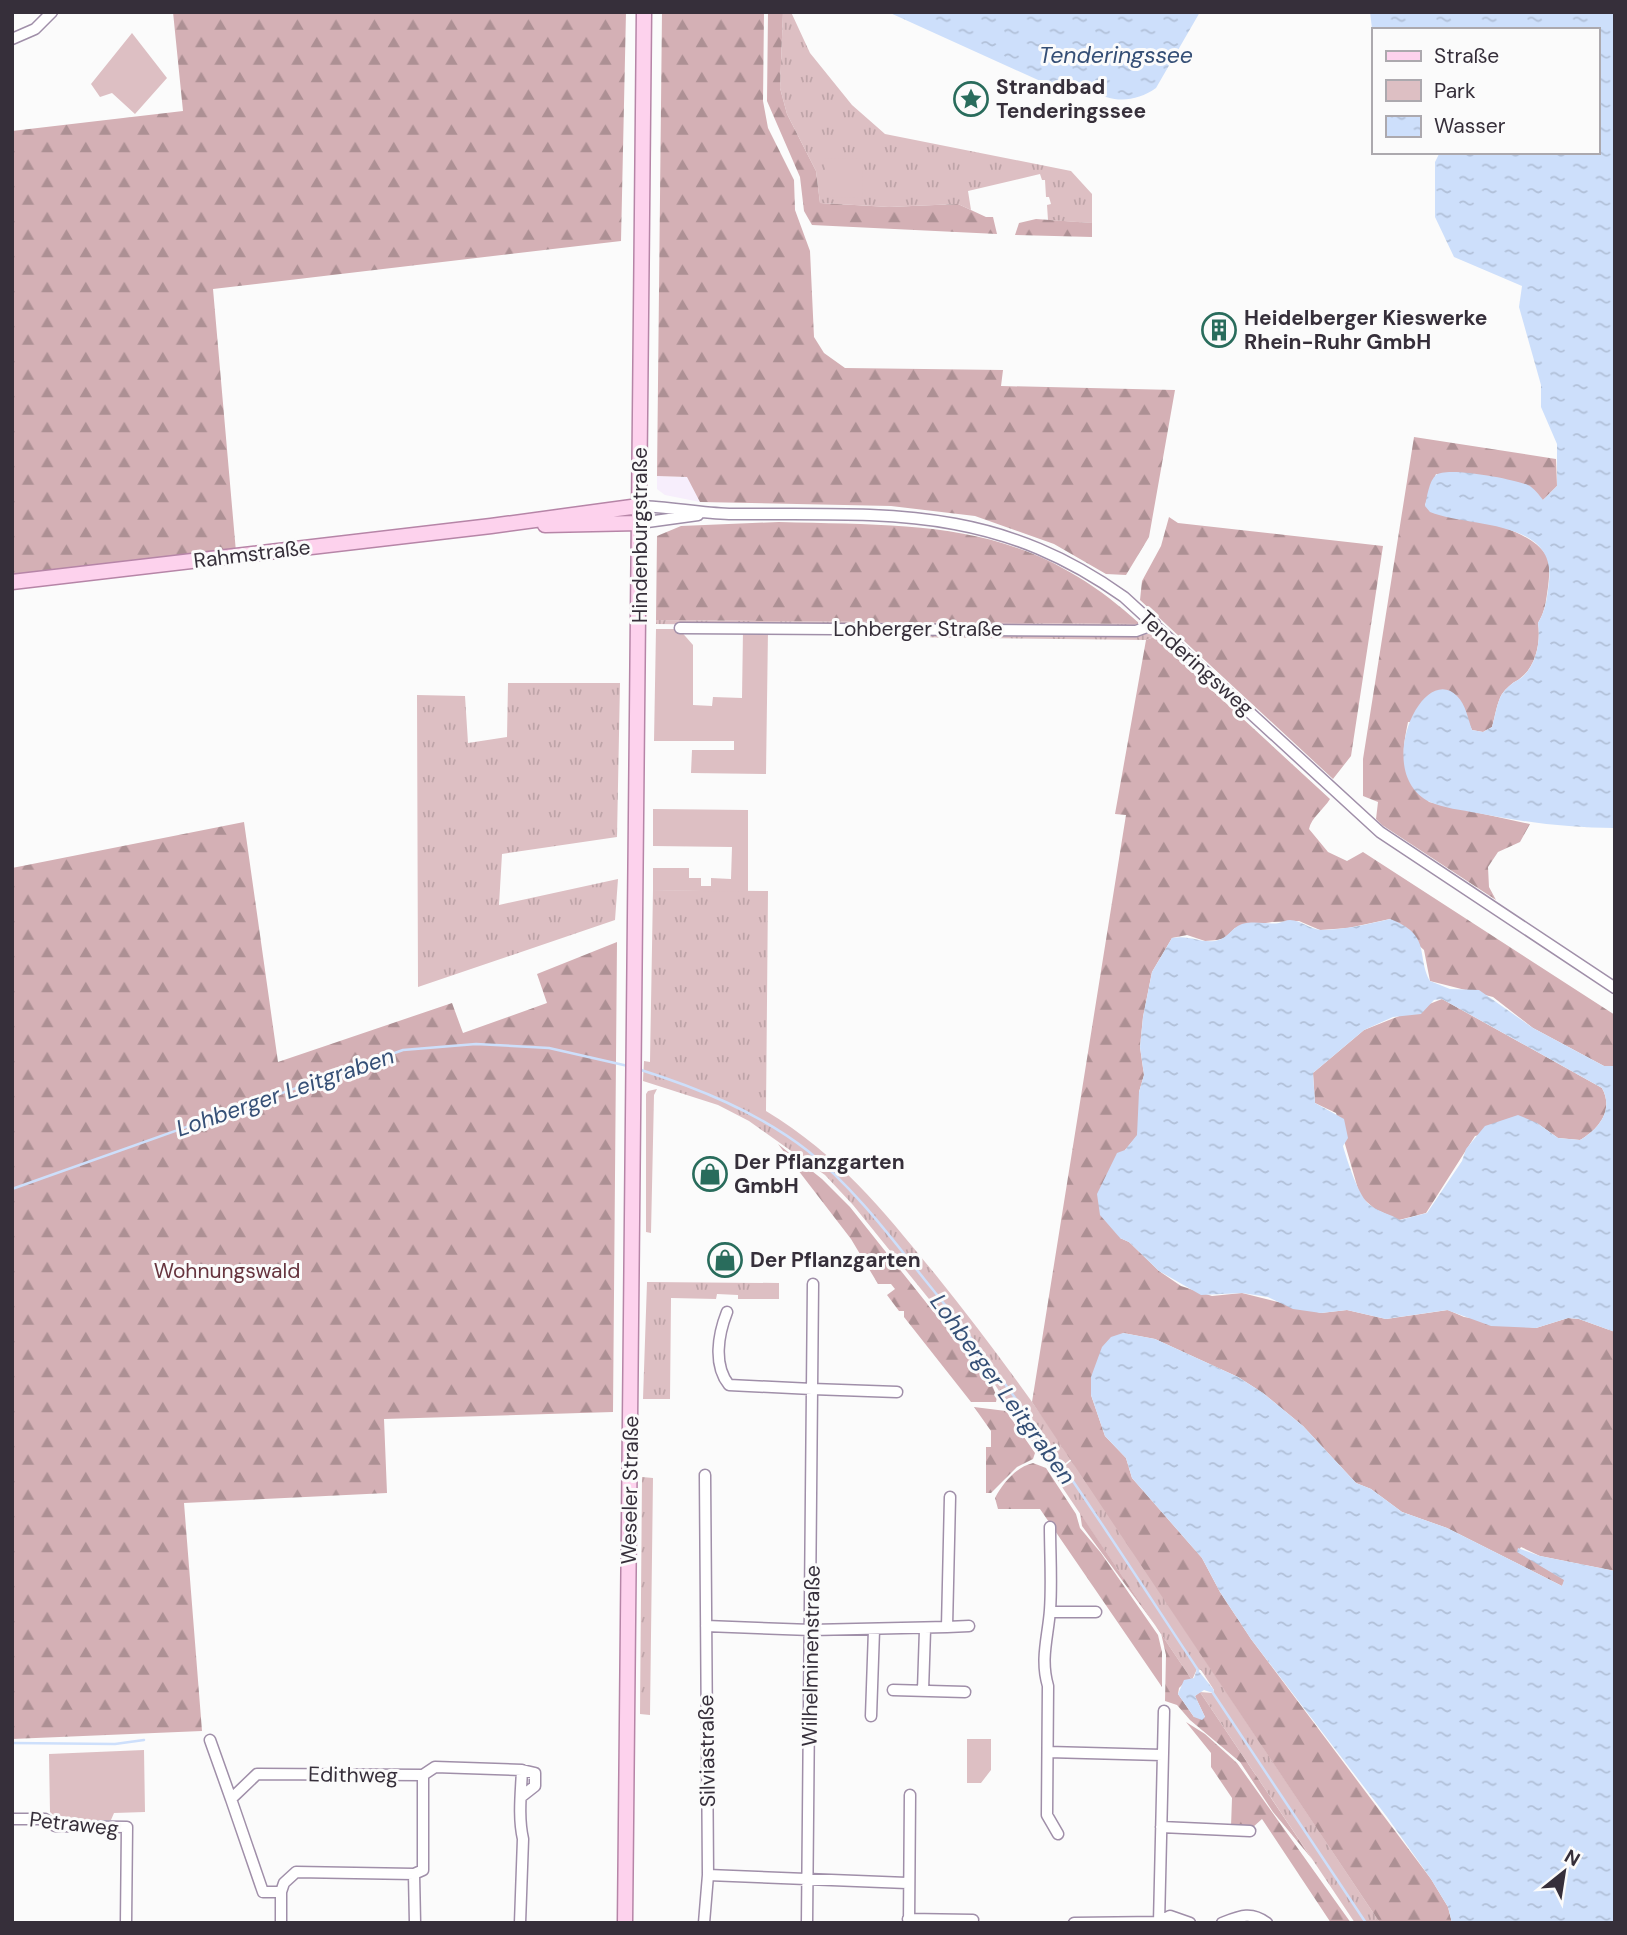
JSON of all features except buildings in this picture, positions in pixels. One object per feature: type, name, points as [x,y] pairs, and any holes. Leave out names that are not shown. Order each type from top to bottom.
[{"type":"main road","name":"Hindenburgstraße","points":[[634,1058],[645,12]]},
{"type":"main road","name":"Rahmstraße","points":[[12,582],[639,506]]},
{"type":"main road","name":"Rahmstraße","points":[[491,526],[640,523]]},
{"type":"main road","name":"Weseler Straße","points":[[625,1923],[634,1058]]},
{"type":"street","points":[[12,40],[35,29],[49,13]]},
{"type":"street","name":"Tenderingsweg","points":[[639,506],[708,513],[917,517],[981,527],[1054,554],[1086,570],[1155,624],[1380,832],[1615,988]]},
{"type":"street","name":"Tenderingsweg","points":[[640,523],[708,513]]},
{"type":"street","name":"Lohberger Straße","points":[[680,628],[1136,631],[1155,624]]},
{"type":"street","name":"Wilhelminenstraße","points":[[807,1923],[813,1284]]},
{"type":"street","points":[[727,1312],[720,1331],[720,1373],[729,1385],[897,1392]]},
{"type":"street","name":"Silviastraße","points":[[704,1923],[708,1875],[705,1475]]},
{"type":"street","points":[[947,1627],[950,1497]]},
{"type":"street","points":[[1050,1527],[1050,1612],[1044,1641],[1044,1671],[1048,1686],[1047,1815],[1059,1834]]},
{"type":"street","points":[[1050,1612],[1096,1612]]},
{"type":"street","points":[[706,1626],[811,1630],[925,1630],[969,1626]]},
{"type":"street","points":[[871,1716],[874,1630]]},
{"type":"street","points":[[923,1690],[925,1630]]},
{"type":"street","points":[[893,1690],[965,1692]]},
{"type":"street","points":[[1159,1922],[1164,1711]]},
{"type":"street","points":[[210,1740],[263,1892],[281,1892]]},
{"type":"street","points":[[1048,1752],[1163,1755]]},
{"type":"street","points":[[423,1776],[435,1767],[522,1770],[535,1773],[535,1786],[521,1797],[520,1923]]},
{"type":"street","name":"Edithweg","points":[[231,1799],[257,1773],[423,1776],[423,1870],[414,1874],[415,1923]]},
{"type":"street","points":[[909,1795],[909,1921],[973,1920]]},
{"type":"street","name":"Petraweg","points":[[12,1819],[45,1819],[55,1826],[127,1827],[126,1923]]},
{"type":"street","points":[[1161,1827],[1250,1830]]},
{"type":"street","points":[[281,1923],[281,1892],[284,1883],[296,1872],[414,1874]]},
{"type":"street","points":[[708,1875],[907,1882]]},
{"type":"street","points":[[1222,1923],[1244,1915],[1257,1915],[1267,1923]]},
{"type":"street","points":[[1074,1923],[1159,1922],[1170,1916],[1190,1923]]},
{"type":"shaded area","points":[[657,476],[688,477],[700,502],[665,495],[657,489]]},
{"type":"green space","points":[[173,12],[626,12],[621,241],[213,289],[236,552],[12,575],[12,131],[183,111]]},
{"type":"green space","points":[[662,12],[764,12],[763,101],[768,128],[794,180],[795,210],[810,251],[814,337],[824,353],[845,368],[1003,370],[1001,386],[1175,390],[1149,537],[1126,575],[1106,574],[1054,544],[975,516],[891,506],[700,502],[687,477],[657,476]]},
{"type":"green space","points":[[768,12],[783,12],[780,88],[787,114],[816,171],[820,203],[889,207],[958,204],[986,217],[993,217],[997,234],[812,225],[804,211],[800,177],[767,101]]},
{"type":"green space","points":[[783,12],[791,12],[810,53],[852,105],[885,134],[1071,171],[1092,194],[1092,223],[1048,220],[1047,205],[1051,204],[1049,197],[1046,197],[1045,180],[1042,180],[1040,174],[968,191],[971,210],[958,204],[889,207],[820,203],[816,171],[787,114],[780,88]]},
{"type":"green space","points":[[132,33],[167,78],[135,114],[112,93],[100,97],[91,84]]},
{"type":"green space","points":[[825,158],[863,159],[862,198],[825,197]]},
{"type":"green space","points":[[1036,219],[1092,223],[1092,237],[1015,235],[1019,223]]},
{"type":"green space","points":[[1414,437],[1556,459],[1557,486],[1543,500],[1436,474],[1425,505],[1491,523],[1524,536],[1537,545],[1549,562],[1548,587],[1544,610],[1538,623],[1536,654],[1524,675],[1502,694],[1492,727],[1483,732],[1472,730],[1468,721],[1408,722],[1405,736],[1406,765],[1429,802],[1530,824],[1520,842],[1498,852],[1488,867],[1489,887],[1496,900],[1382,825],[1376,819],[1378,802],[1363,796],[1363,759]]},
{"type":"green space","points":[[1169,517],[1178,523],[1383,546],[1351,756],[1333,779],[1140,600],[1142,581],[1161,546]]},
{"type":"green space","points":[[779,522],[926,528],[971,535],[1014,547],[1056,564],[1098,590],[1140,624],[656,620],[657,536],[681,526]]},
{"type":"green space","points":[[656,620],[1140,624],[1133,630],[656,624]]},
{"type":"green space","points":[[656,629],[679,629],[693,645],[693,705],[712,706],[713,697],[742,698],[743,630],[768,630],[766,774],[691,773],[692,750],[734,750],[734,741],[654,741]]},
{"type":"green space","points":[[903,631],[1151,634],[1154,637],[1146,640],[901,637]]},
{"type":"green space","points":[[1154,637],[1330,799],[1312,821],[1309,829],[1328,852],[1347,861],[1363,852],[1615,1015],[1615,1066],[1604,1066],[1533,1028],[1493,997],[1430,981],[1424,950],[1390,919],[1348,928],[1320,930],[1299,921],[1272,922],[1235,928],[1225,938],[1217,940],[1205,941],[1187,935],[1172,938],[1152,972],[1143,1017],[1140,1047],[1144,1075],[1139,1092],[1139,1127],[1137,1136],[1125,1150],[1120,1238],[1129,1242],[1159,1271],[1181,1286],[1212,1296],[1242,1293],[1321,1313],[1347,1310],[1386,1319],[1448,1310],[1464,1317],[1536,1328],[1568,1318],[1579,1319],[1615,1332],[1615,1571],[1540,1556],[1521,1547],[1518,1552],[1565,1580],[1562,1586],[1447,1528],[1402,1512],[1371,1489],[1356,1483],[1303,1426],[1263,1393],[1238,1377],[1155,1339],[1123,1333],[1091,1395],[1105,1436],[1126,1458],[1132,1478],[1202,1558],[1220,1592],[1251,1639],[1431,1879],[1448,1907],[1452,1923],[1380,1923],[1032,1402],[1126,815],[1115,814],[1146,640]]},
{"type":"green space","points":[[508,683],[620,683],[617,837],[502,854],[499,905],[618,879],[615,920],[418,987],[417,695],[465,696],[468,743],[507,737]]},
{"type":"green space","points":[[653,809],[748,810],[748,892],[653,890],[653,868],[689,868],[689,878],[701,878],[701,886],[711,886],[711,878],[731,879],[732,847],[653,846]]},
{"type":"green space","name":"Wohnungswald","points":[[244,822],[278,1062],[452,1003],[463,1033],[547,1003],[537,974],[617,942],[613,1412],[384,1419],[387,1493],[184,1503],[202,1731],[12,1739],[12,868]]},
{"type":"green space","points":[[653,890],[768,891],[766,1111],[838,1165],[896,1227],[953,1297],[1022,1388],[1071,1459],[1053,1473],[980,1362],[853,1205],[825,1175],[749,1121],[718,1105],[643,1081],[644,1061],[650,1062]]},
{"type":"green space","points":[[1442,999],[1602,1088],[1605,1111],[1598,1125],[1580,1140],[1558,1138],[1537,1123],[1475,1136],[1426,1213],[1399,1220],[1375,1209],[1360,1196],[1336,1113],[1315,1103],[1313,1073],[1364,1030]]},
{"type":"green space","points":[[657,1089],[654,1095],[651,1233],[646,1232],[646,1094]]},
{"type":"green space","points":[[778,1144],[822,1179],[850,1207],[992,1385],[997,1397],[996,1402],[971,1402],[904,1317],[904,1311],[899,1311],[887,1295],[895,1289],[891,1284],[878,1284],[851,1239]]},
{"type":"green space","points":[[647,1282],[779,1283],[779,1299],[738,1299],[738,1295],[717,1294],[716,1299],[671,1298],[670,1399],[643,1399]]},
{"type":"green space","points":[[974,1407],[1006,1411],[1035,1453],[1033,1459],[1017,1467],[991,1493],[986,1493],[986,1447],[991,1447],[991,1431]]},
{"type":"green space","points":[[1072,1460],[1380,1923],[1355,1923],[1200,1692],[1213,1693],[1214,1690],[1201,1670],[1197,1669],[1192,1680],[1054,1475]]},
{"type":"green space","points":[[1033,1463],[1046,1468],[1076,1514],[1080,1528],[1101,1553],[1158,1635],[1162,1652],[1162,1687],[1040,1509],[998,1509],[995,1498],[1002,1487],[1016,1472]]},
{"type":"green space","points":[[642,1477],[653,1478],[650,1715],[640,1714]]},
{"type":"green space","points":[[1080,1513],[1155,1625],[1082,1526]]},
{"type":"green space","points":[[1161,1634],[1192,1680],[1187,1680],[1179,1688],[1178,1694],[1194,1717],[1205,1717],[1195,1696],[1200,1692],[1312,1859],[1273,1812],[1240,1762],[1190,1720],[1177,1705],[1165,1701],[1166,1655]]},
{"type":"green space","points":[[1186,1722],[1205,1734],[1237,1763],[1351,1923],[1331,1923],[1262,1819],[1252,1828],[1231,1827],[1232,1798],[1211,1767],[1211,1753]]},
{"type":"green space","points":[[967,1739],[991,1739],[991,1770],[981,1783],[967,1783]]},
{"type":"green space","points":[[144,1750],[145,1812],[114,1813],[111,1820],[59,1820],[50,1812],[49,1754]]},
{"type":"water","name":"Tenderingssee","points":[[888,12],[1200,12],[1156,88],[1141,96],[1124,100],[1108,98],[1092,90],[1072,94],[1058,89]]},
{"type":"water","points":[[1370,12],[1615,12],[1615,828],[1528,822],[1435,804],[1413,788],[1405,769],[1404,747],[1409,725],[1418,707],[1430,694],[1443,689],[1460,700],[1472,730],[1483,732],[1492,727],[1502,694],[1524,675],[1533,662],[1538,646],[1538,623],[1547,598],[1549,582],[1548,561],[1539,546],[1525,536],[1507,529],[1430,512],[1425,506],[1434,478],[1442,473],[1453,472],[1495,477],[1528,485],[1543,500],[1557,486],[1557,444],[1541,407],[1541,385],[1519,307],[1522,286],[1454,257],[1435,217],[1435,162],[1439,154],[1599,154],[1599,28],[1372,29]]},
{"type":"water","points":[[1390,919],[1403,925],[1417,939],[1430,981],[1450,989],[1479,990],[1533,1028],[1604,1066],[1615,1066],[1615,1332],[1579,1319],[1568,1318],[1536,1328],[1491,1326],[1447,1310],[1386,1319],[1347,1310],[1321,1313],[1293,1309],[1268,1297],[1242,1293],[1201,1295],[1159,1271],[1129,1242],[1120,1238],[1100,1215],[1097,1194],[1117,1153],[1125,1150],[1137,1135],[1139,1092],[1144,1075],[1140,1047],[1143,1017],[1152,972],[1172,938],[1215,941],[1238,926],[1252,922],[1279,923],[1294,920],[1321,930],[1347,928]],"holes":[[[1442,999],[1602,1088],[1606,1104],[1603,1118],[1580,1140],[1558,1138],[1537,1123],[1518,1115],[1485,1126],[1466,1149],[1462,1161],[1427,1213],[1400,1220],[1373,1207],[1362,1195],[1343,1146],[1348,1138],[1344,1119],[1315,1103],[1313,1073],[1364,1030],[1393,1017],[1421,1014],[1434,1000]]]},
{"type":"water","points":[[1123,1333],[1155,1339],[1238,1377],[1263,1393],[1303,1426],[1356,1483],[1371,1489],[1402,1512],[1447,1528],[1562,1586],[1564,1580],[1517,1552],[1518,1548],[1540,1556],[1615,1571],[1615,1923],[1452,1923],[1448,1907],[1431,1879],[1387,1817],[1251,1639],[1220,1592],[1202,1558],[1132,1478],[1126,1458],[1105,1436],[1091,1395],[1091,1377],[1102,1347],[1111,1337]]},
{"type":"water","points":[[1197,1669],[1214,1690],[1213,1693],[1204,1690],[1195,1696],[1205,1717],[1202,1720],[1194,1717],[1178,1694],[1184,1680],[1194,1678]]},
{"type":"waterway","name":"Lohberger Leitgraben","points":[[12,1189],[403,1050],[476,1044],[549,1048],[628,1066]]},
{"type":"waterway","name":"Lohberger Leitgraben","points":[[638,1069],[705,1093],[769,1124],[825,1165],[856,1196],[962,1327],[1033,1422],[1198,1670]]},
{"type":"waterway","name":"Lohberger Leitgraben","points":[[1213,1693],[1366,1923]]},
{"type":"waterway","points":[[12,1743],[115,1744],[144,1740]]},
{"type":"place","name":"Strandbad Tenderingssee","points":[[971,99]]},
{"type":"place","name":"Heidelberger Kieswerke Rhein-Ruhr GmbH","points":[[1219,330]]},
{"type":"place","name":"Der Pflanzgarten GmbH","points":[[710,1174]]},
{"type":"place","name":"Der Pflanzgarten","points":[[725,1260]]}]
